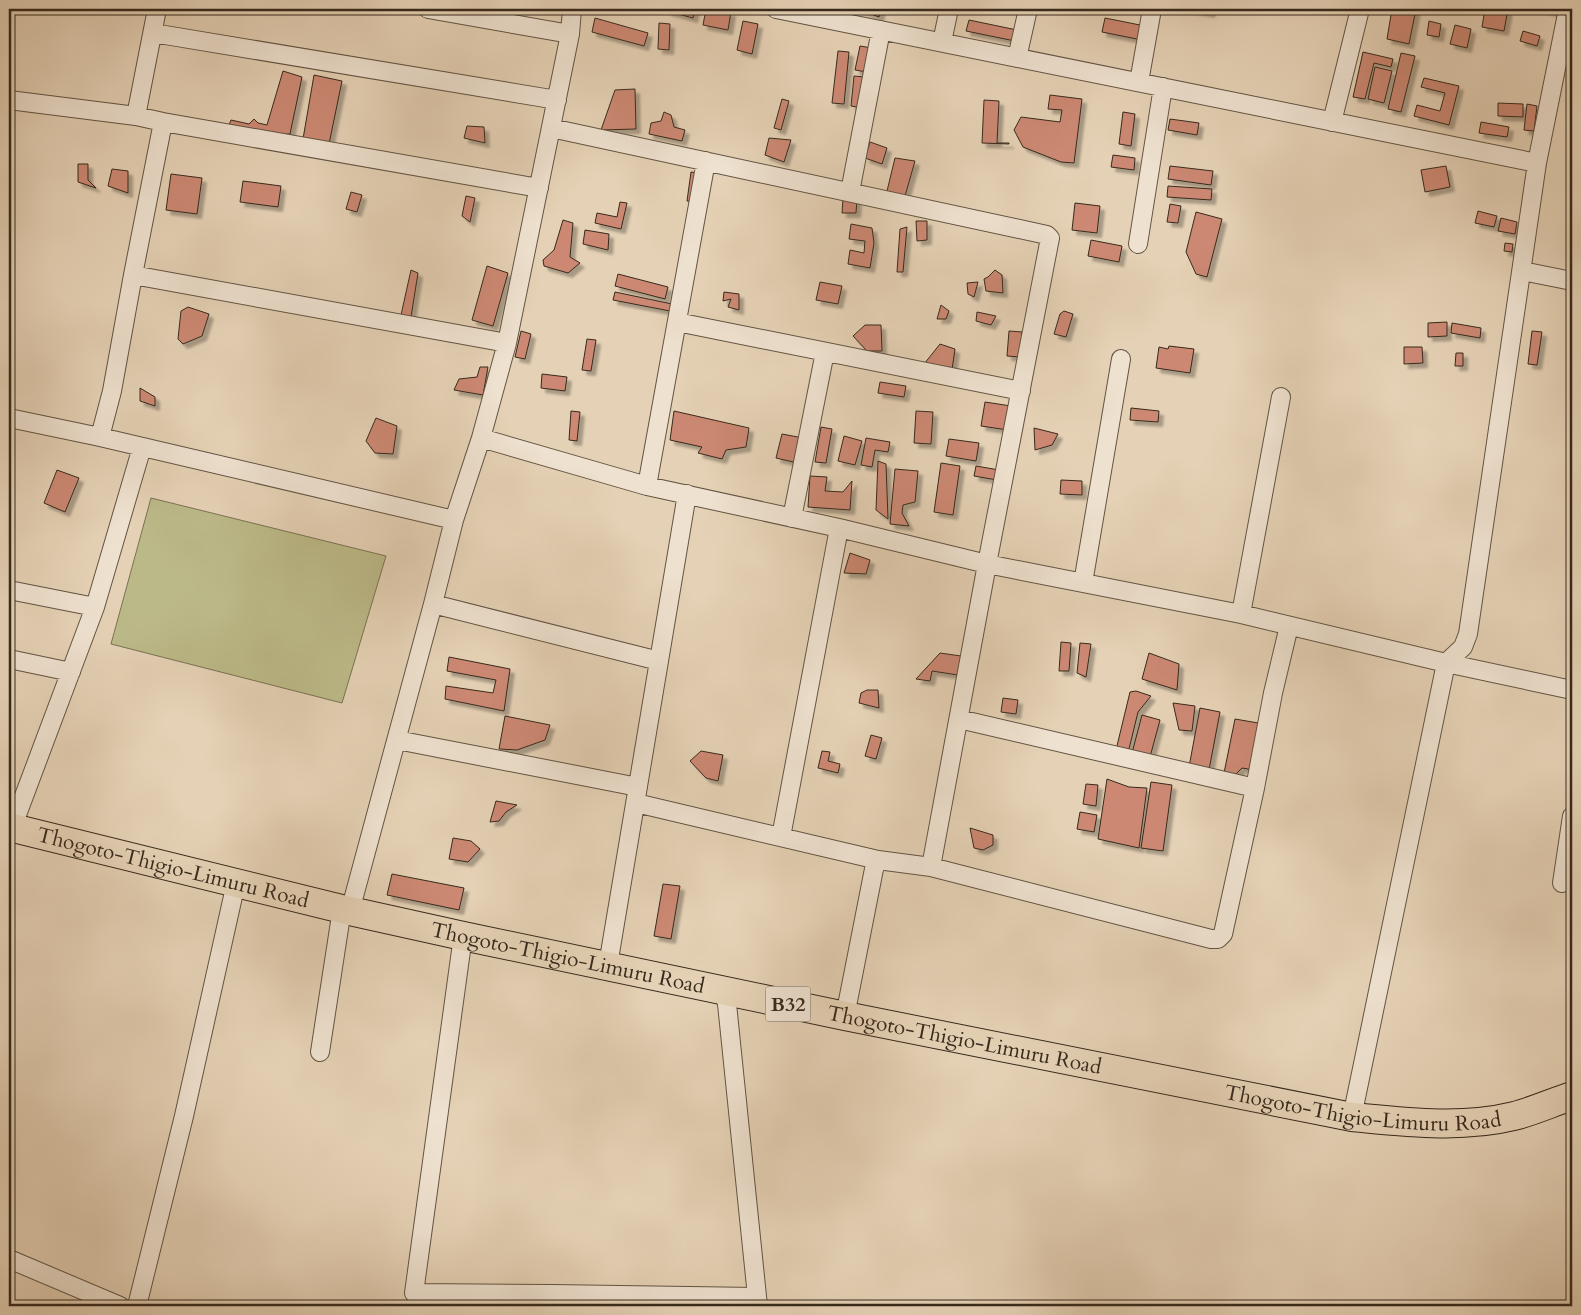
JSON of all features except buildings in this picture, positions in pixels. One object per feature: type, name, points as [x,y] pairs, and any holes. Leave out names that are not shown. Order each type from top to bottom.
[{"type":"highway","name":"Thogoto-Thigio-Limuru Road","points":[[10,828],[463,936],[845,1016],[1352,1117],[1410,1122],[1464,1123],[1514,1116],[1572,1096]]},
{"type":"street","points":[[136,116],[158,9]]},
{"type":"street","points":[[428,9],[570,34]]},
{"type":"street","points":[[320,1052],[346,909],[397,740],[434,604],[454,520],[481,438],[507,343],[570,34],[572,9]]},
{"type":"street","points":[[776,9],[1537,163]]},
{"type":"street","points":[[942,42],[949,9]]},
{"type":"street","points":[[1017,58],[1028,9]]},
{"type":"street","points":[[1139,82],[1152,9]]},
{"type":"street","points":[[1332,122],[1360,9]]},
{"type":"street","points":[[1352,1117],[1446,663],[1463,647],[1468,634],[1537,163],[1568,9]]},
{"type":"street","points":[[850,192],[882,30]]},
{"type":"street","points":[[153,33],[557,100]]},
{"type":"street","points":[[1138,244],[1163,87]]},
{"type":"street","points":[[9,100],[136,116],[539,188]]},
{"type":"street","points":[[100,437],[112,391],[162,122]]},
{"type":"street","points":[[551,128],[1048,235],[1050,238],[931,867]]},
{"type":"street","points":[[647,486],[706,161]]},
{"type":"street","points":[[1522,272],[1572,281]]},
{"type":"street","points":[[133,275],[507,343]]},
{"type":"street","points":[[677,322],[1021,390]]},
{"type":"street","points":[[792,518],[825,352]]},
{"type":"street","points":[[1083,583],[1121,359]]},
{"type":"street","points":[[1241,614],[1281,397]]},
{"type":"street","points":[[9,418],[100,437],[454,520]]},
{"type":"street","points":[[481,438],[647,486],[839,528],[987,564],[1241,614],[1446,663],[1572,690]]},
{"type":"street","points":[[10,828],[95,607],[142,447]]},
{"type":"street","points":[[608,966],[686,494]]},
{"type":"street","points":[[781,837],[839,528]]},
{"type":"street","points":[[9,590],[95,607]]},
{"type":"street","points":[[434,604],[659,661]]},
{"type":"street","points":[[397,740],[637,795],[781,837],[878,860],[931,867],[1210,939],[1218,939],[1223,934],[1255,788],[1273,693],[1289,626]]},
{"type":"street","points":[[9,659],[71,672]]},
{"type":"street","points":[[959,719],[1255,788]]},
{"type":"street","points":[[1562,883],[1572,816]]},
{"type":"street","points":[[845,1016],[874,870],[878,860]]},
{"type":"street","points":[[137,1306],[184,1116],[236,883]]},
{"type":"street","points":[[463,936],[413,1300],[757,1302],[729,1023],[723,990]]},
{"type":"street","points":[[9,1259],[120,1306]]},
{"type":"shaded area","points":[[151,498],[386,556],[342,703],[111,644]]}]
